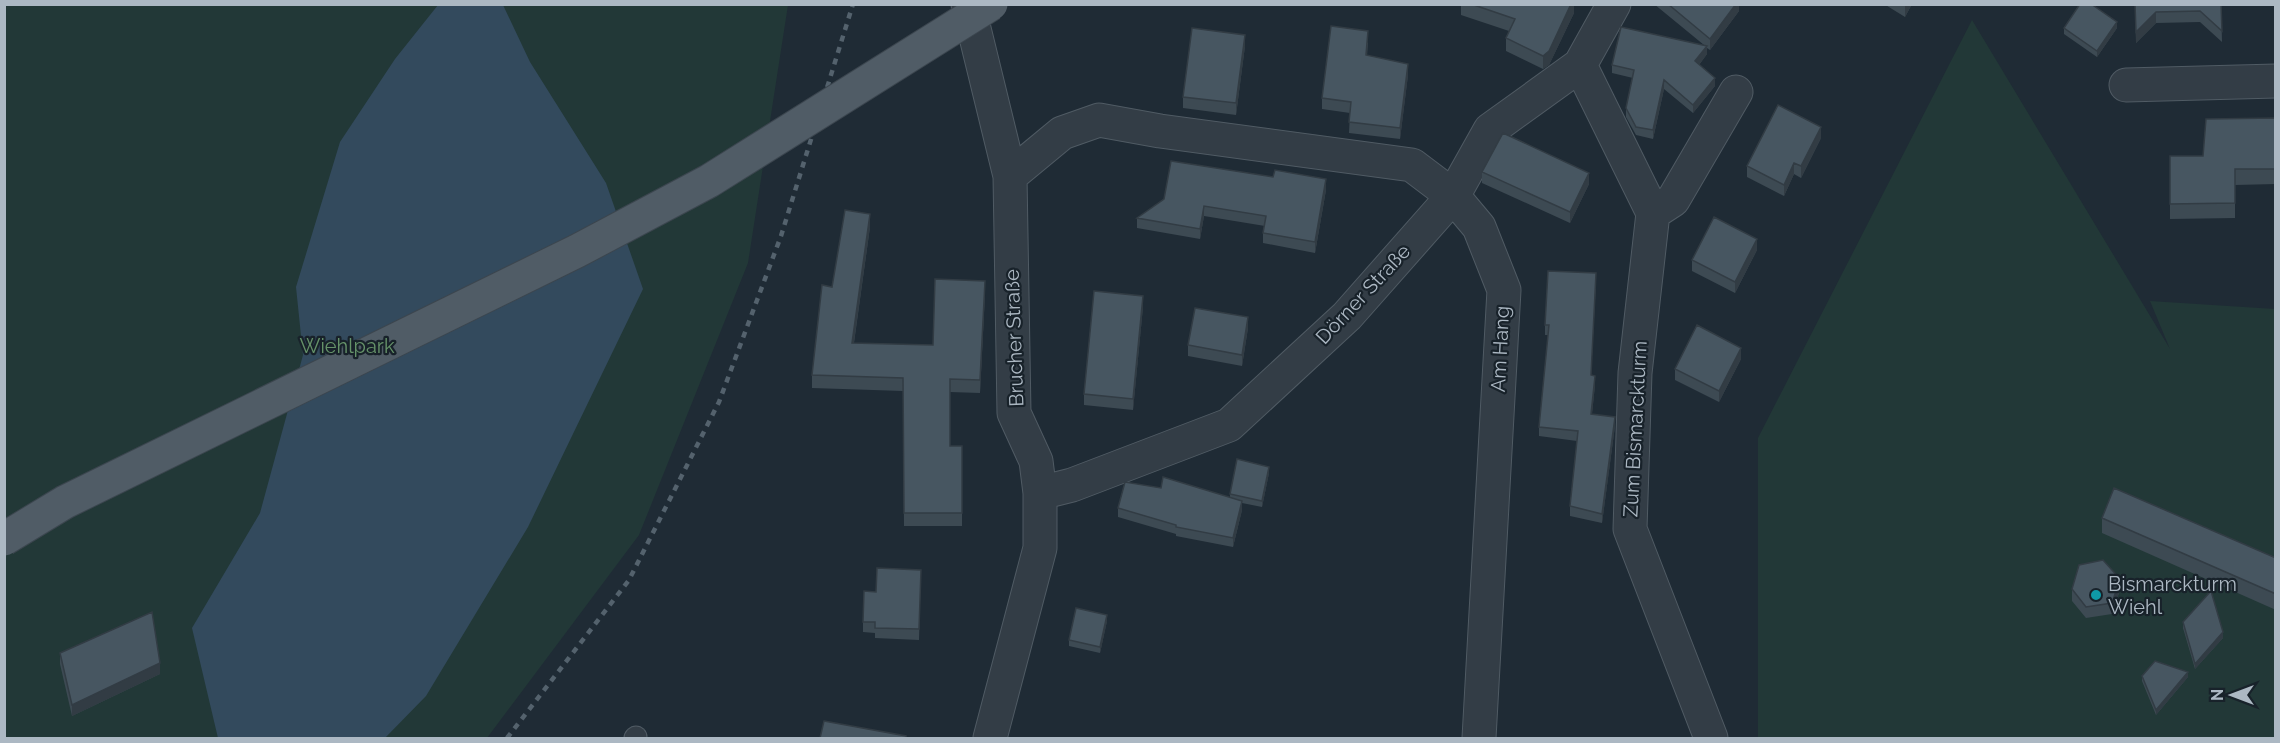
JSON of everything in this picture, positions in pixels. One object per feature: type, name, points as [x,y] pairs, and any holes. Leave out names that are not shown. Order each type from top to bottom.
[{"type":"main road","points":[[4,539],[65,502],[577,251],[710,181],[991,4]]},
{"type":"street","name":"Brucher Straße","points":[[968,4],[1010,176],[1014,413],[1036,461],[1040,493],[1040,548],[990,738]]},
{"type":"street","name":"Dörner Straße","points":[[1040,493],[1071,485],[1229,424],[1347,315],[1453,196],[1490,130],[1580,65],[1614,4]]},
{"type":"street","points":[[1580,65],[1653,213],[1673,200],[1736,92]]},
{"type":"street","points":[[2126,84],[2276,81]]},
{"type":"street","name":"Am Hang","points":[[1010,176],[1062,133],[1099,120],[1160,131],[1412,165],[1453,196],[1479,227],[1503,290],[1479,738]]},
{"type":"street","name":"Zum Bismarckturm","points":[[1653,213],[1635,373],[1630,529],[1711,738]]},
{"type":"green space","name":"Wiehlpark","points":[[4,5],[788,5],[748,263],[639,535],[487,738],[5,738]]},
{"type":"green space","points":[[1972,20],[2170,349],[2150,301],[2275,309],[2275,738],[1758,738],[1758,438]]},
{"type":"water","points":[[438,5],[503,5],[530,62],[606,183],[643,289],[528,527],[426,696],[385,738],[218,738],[192,628],[260,513],[303,355],[296,287],[340,142],[395,59]]},
{"type":"building","points":[[1471,4],[1571,4],[1549,51],[1543,56],[1506,38],[1515,19]]},
{"type":"building","points":[[1668,4],[1736,4],[1710,39]]},
{"type":"building","points":[[2080,4],[2091,4],[2117,22],[2097,51],[2064,28]]},
{"type":"building","points":[[2135,4],[2221,4],[2222,31],[2200,11],[2156,12],[2136,32]]},
{"type":"building","points":[[1331,26],[1368,31],[1366,55],[1408,64],[1400,128],[1349,122],[1351,102],[1322,98]]},
{"type":"building","points":[[1621,27],[1707,46],[1695,61],[1715,78],[1693,105],[1664,80],[1653,130],[1636,127],[1626,108],[1634,70],[1612,65]]},
{"type":"building","points":[[1192,28],[1245,35],[1236,103],[1183,97]]},
{"type":"building","points":[[1778,105],[1821,127],[1801,166],[1794,163],[1784,185],[1747,166]]},
{"type":"building","points":[[2276,118],[2276,169],[2235,169],[2235,203],[2170,204],[2170,156],[2203,156],[2206,119]]},
{"type":"building","points":[[1503,133],[1589,173],[1570,212],[1482,172]]},
{"type":"building","points":[[1171,161],[1273,177],[1275,170],[1326,179],[1315,242],[1263,233],[1266,216],[1204,206],[1200,229],[1137,218],[1164,199]]},
{"type":"building","points":[[845,210],[870,214],[852,343],[933,345],[935,279],[985,281],[980,380],[950,379],[950,446],[962,446],[962,513],[904,513],[903,378],[812,375],[822,285],[832,287]]},
{"type":"building","points":[[1714,217],[1757,239],[1735,282],[1692,260]]},
{"type":"building","points":[[1548,271],[1596,273],[1591,375],[1595,376],[1591,414],[1615,417],[1602,514],[1570,506],[1578,431],[1539,427],[1549,325],[1545,325]]},
{"type":"building","points":[[1094,291],[1143,296],[1133,399],[1084,394]]},
{"type":"building","points":[[1195,308],[1248,317],[1242,355],[1188,345]]},
{"type":"building","points":[[1697,325],[1741,348],[1719,391],[1675,369]]},
{"type":"building","points":[[1237,459],[1269,467],[1262,501],[1230,494]]},
{"type":"building","points":[[1163,477],[1242,501],[1233,538],[1176,527],[1176,525],[1118,508],[1125,482],[1161,488]]},
{"type":"building","points":[[2114,488],[2276,558],[2276,594],[2102,518]]},
{"type":"building","name":"Bismarckturm Wiehl","points":[[2103,560],[2120,579],[2112,603],[2086,607],[2072,589],[2079,565]]},
{"type":"building","points":[[877,568],[921,570],[919,629],[875,628],[875,622],[863,622],[864,591],[876,592]]},
{"type":"building","points":[[2211,591],[2223,632],[2195,664],[2183,622]]},
{"type":"building","points":[[1076,608],[1107,615],[1100,647],[1069,640]]},
{"type":"building","points":[[152,612],[160,663],[72,705],[60,653]]},
{"type":"building","points":[[2155,661],[2188,672],[2156,710],[2142,676]]},
{"type":"building","points":[[824,721],[906,736],[906,738],[820,738]]},
{"type":"railway","points":[[507,738],[629,580],[719,402],[781,236],[853,4]]},
{"type":"place","name":"Bismarckturm Wiehl","points":[[2096,595]]}]
